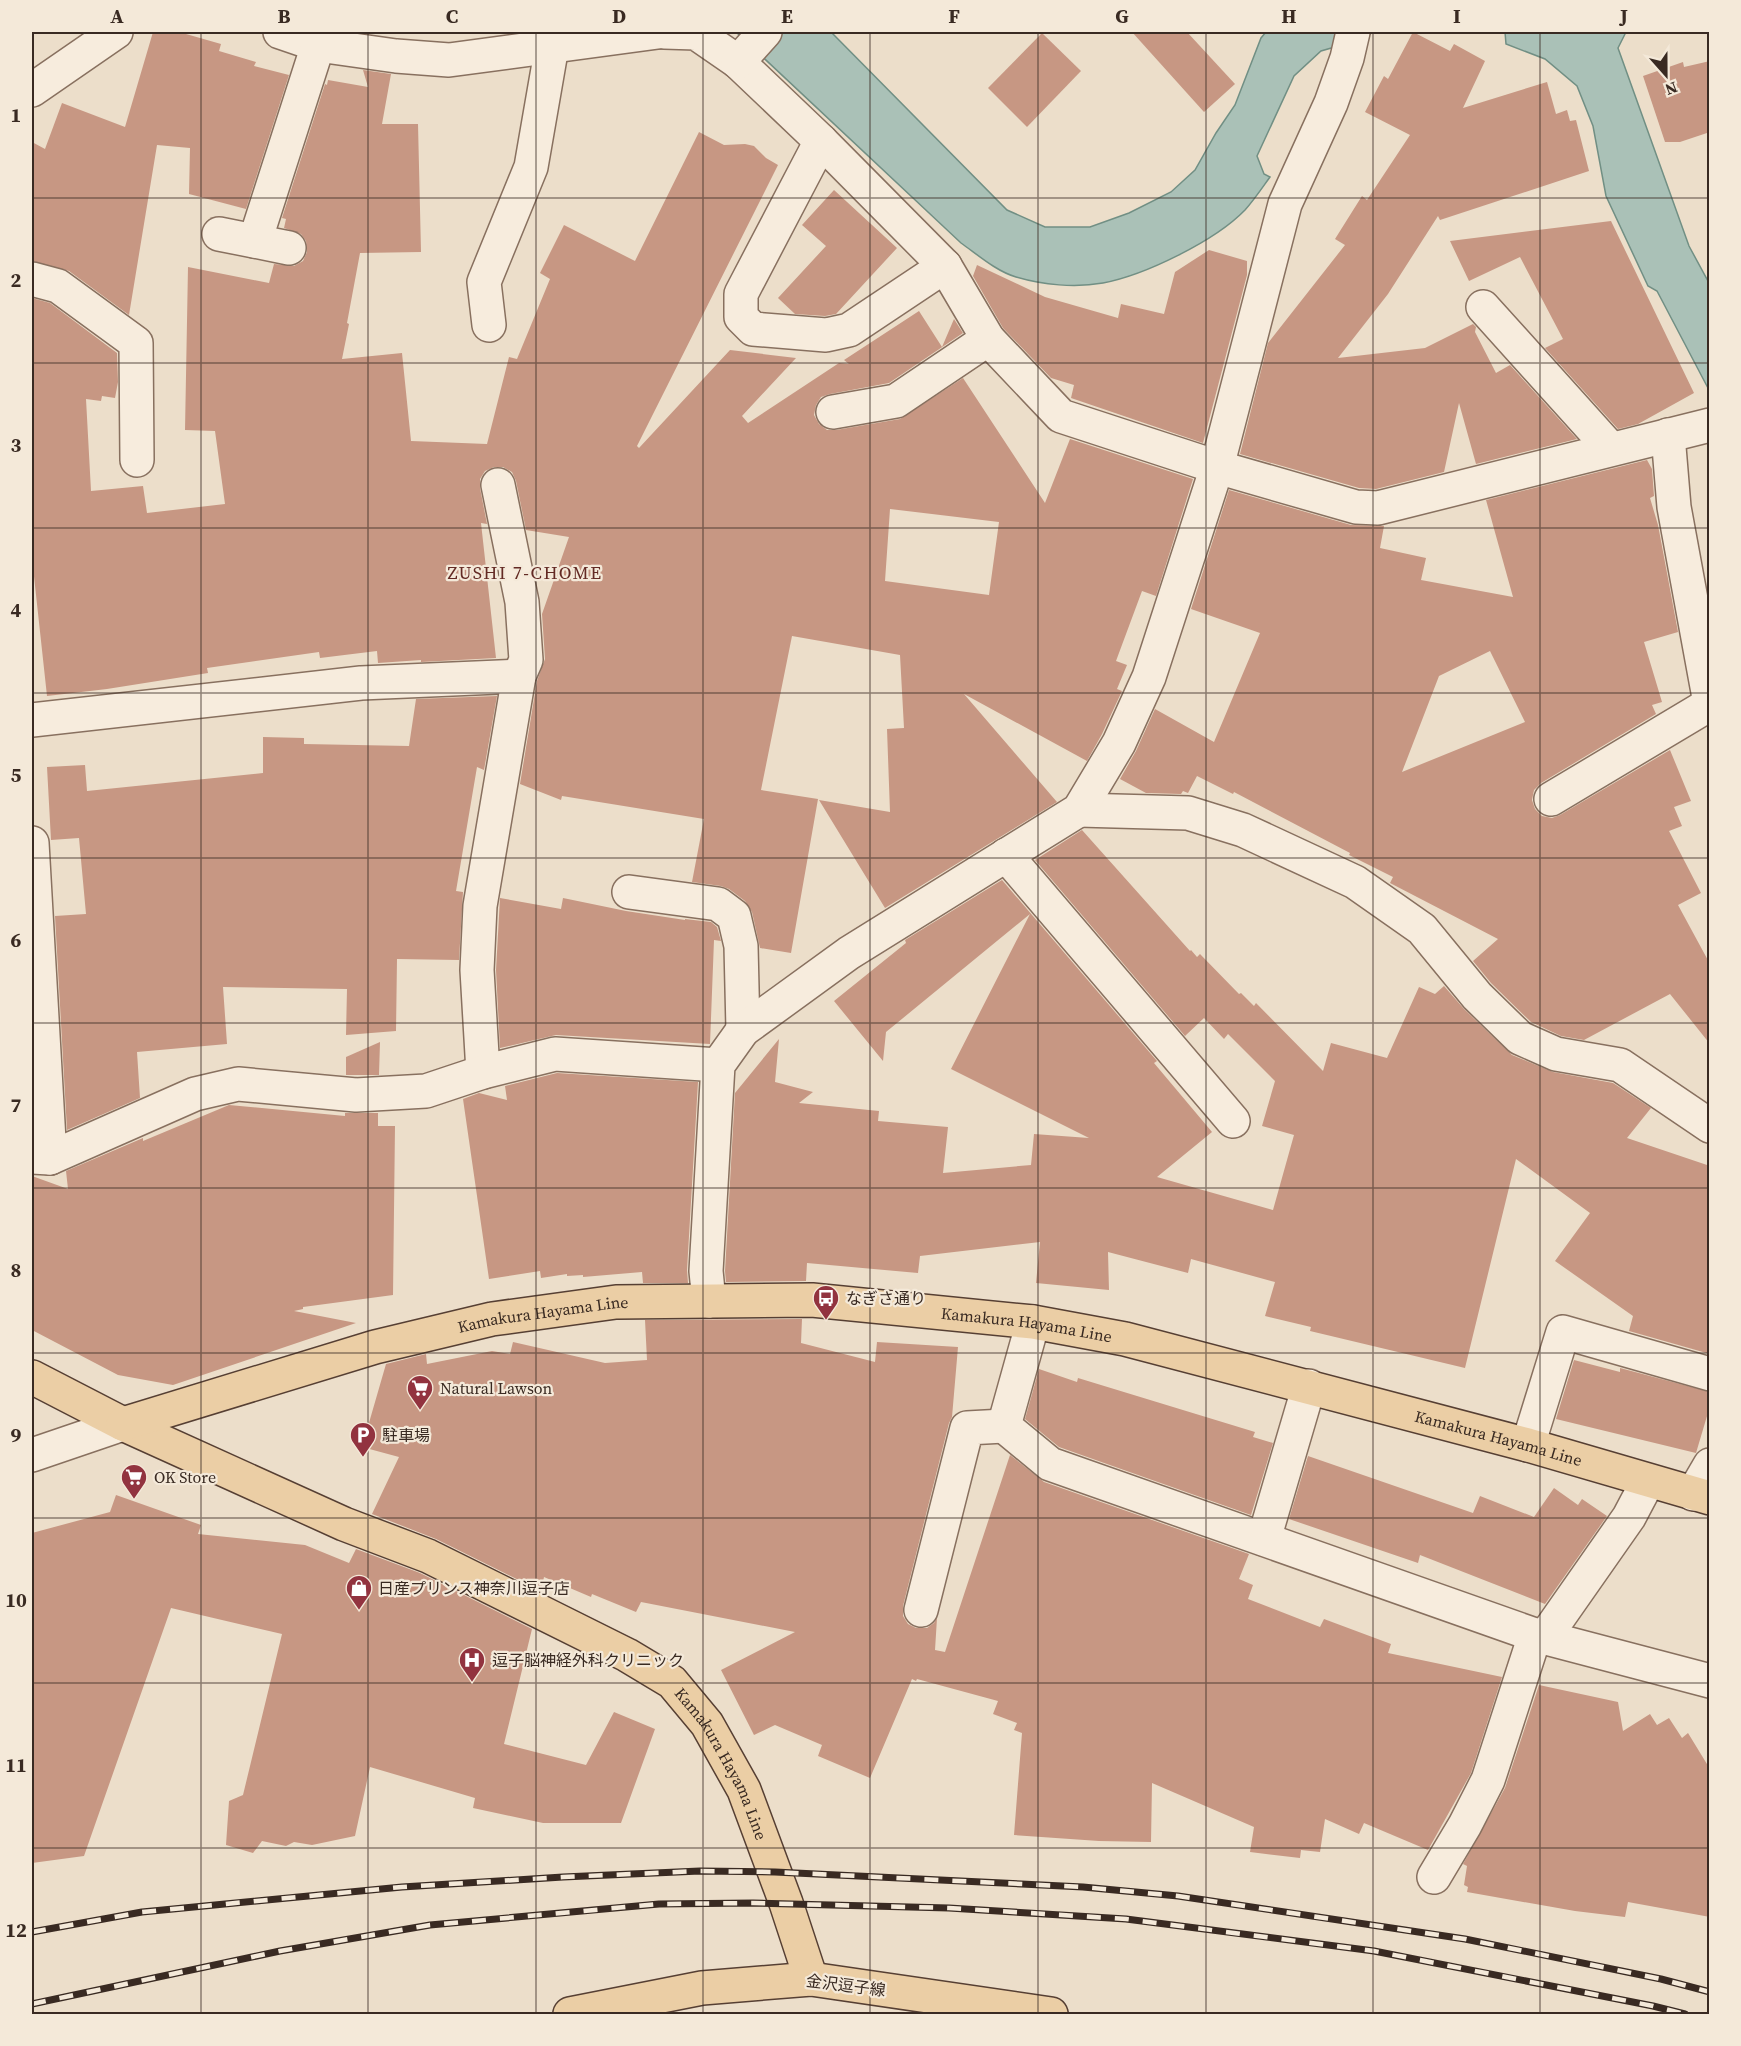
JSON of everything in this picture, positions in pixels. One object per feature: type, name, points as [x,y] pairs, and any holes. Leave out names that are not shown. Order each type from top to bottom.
[{"type":"main road","name":"Kamakura Hayama Line","points":[[123,1424],[375,1347],[492,1319],[616,1302],[812,1300],[1033,1322],[1125,1339],[1528,1445],[1701,1496]]},
{"type":"main road","name":"Kamakura Hayama Line","points":[[32,1377],[123,1424],[344,1524],[428,1556],[627,1655],[672,1682],[707,1724],[744,1790],[811,1978]]},
{"type":"main road","name":"金沢逗子線","points":[[570,2014],[702,1988],[811,1978],[1051,2014]]},
{"type":"street","points":[[32,90],[116,32]]},
{"type":"street","points":[[280,32],[396,56],[449,60],[551,39],[658,32]]},
{"type":"street","points":[[664,32],[696,33],[751,47],[821,141],[945,266],[988,339],[1061,416],[1217,467],[1356,507],[1378,508],[1610,448],[1710,425]]},
{"type":"street","points":[[255,241],[316,38]]},
{"type":"street","points":[[489,325],[484,282],[531,167],[551,39]]},
{"type":"street","points":[[709,1301],[706,1271],[718,1065],[743,1030],[849,953],[1079,810],[1119,743],[1149,677],[1217,467],[1285,204],[1331,103],[1350,44]]},
{"type":"street","points":[[821,141],[741,294],[741,316],[753,329],[826,335],[849,330],[945,266]]},
{"type":"street","points":[[219,234],[289,248]]},
{"type":"street","points":[[32,279],[58,286],[136,343],[137,460]]},
{"type":"street","points":[[1484,307],[1610,448]]},
{"type":"street","points":[[833,412],[896,401],[988,339]]},
{"type":"street","points":[[1551,799],[1710,703],[1674,507],[1668,435]]},
{"type":"street","points":[[483,1072],[477,970],[480,906],[519,676],[526,660],[522,602],[498,485]]},
{"type":"street","points":[[32,720],[361,683],[519,676]]},
{"type":"street","points":[[1079,810],[1188,813],[1243,830],[1355,882],[1422,929],[1477,996],[1520,1038],[1556,1054],[1620,1065],[1710,1126]]},
{"type":"street","points":[[32,843],[41,1158],[195,1094],[238,1084],[356,1095],[426,1091],[483,1072],[555,1054],[718,1065]]},
{"type":"street","points":[[1006,855],[1233,1121]]},
{"type":"street","points":[[629,892],[718,903],[734,916],[741,946],[743,1030]]},
{"type":"street","points":[[1004,1426],[1033,1322]]},
{"type":"street","points":[[1528,1445],[1563,1332],[1710,1374]]},
{"type":"street","points":[[1264,1539],[1309,1386]]},
{"type":"street","points":[[32,1455],[123,1424]]},
{"type":"street","points":[[921,1610],[967,1428],[1004,1426],[1050,1464],[1540,1636],[1710,1681]]},
{"type":"street","points":[[1701,1496],[1710,1466]]},
{"type":"street","points":[[1434,1877],[1465,1826],[1488,1780],[1540,1636],[1629,1516],[1648,1481]]},
{"type":"shaded area","points":[[736,32],[831,32],[1007,210],[1045,227],[1090,227],[1129,213],[1171,192],[1195,170],[1235,105],[1261,38],[1266,32],[1372,32],[1366,38],[1321,51],[1294,76],[1257,156],[1264,174],[1270,177],[1245,210],[1232,222],[1198,245],[1139,273],[1092,285],[1059,285],[1016,277],[1001,271],[961,243]]},
{"type":"shaded area","points":[[1505,32],[1626,32],[1618,48],[1689,246],[1709,283],[1709,390],[1657,291],[1648,286],[1606,196],[1593,126],[1577,86],[1545,59],[1506,44]]},
{"type":"building","points":[[153,32],[179,32],[221,44],[219,51],[256,62],[254,66],[289,75],[246,209],[189,194],[190,148],[157,145],[129,315],[69,271],[32,261],[32,142],[45,149],[62,103],[125,127]]},
{"type":"building","points":[[1132,32],[1187,32],[1235,84],[1204,112]]},
{"type":"building","points":[[1413,32],[1450,51],[1454,44],[1485,61],[1463,108],[1547,82],[1556,114],[1567,110],[1570,121],[1576,120],[1589,171],[1440,220],[1438,216],[1388,294],[1338,358],[1425,348],[1473,324],[1496,373],[1510,365],[1577,439],[1476,464],[1459,403],[1444,472],[1376,489],[1359,488],[1240,454],[1268,343],[1345,245],[1335,239],[1362,196],[1367,200],[1410,135],[1365,112],[1384,76],[1388,79]]},
{"type":"building","points":[[1042,33],[1081,71],[1027,127],[988,88]]},
{"type":"building","points":[[1710,61],[1710,132],[1680,142],[1665,142],[1643,76],[1683,62],[1684,67]]},
{"type":"building","points":[[363,70],[391,74],[382,124],[418,124],[421,252],[360,253],[342,359],[402,353],[411,441],[487,444],[509,357],[517,359],[550,279],[540,273],[564,225],[635,261],[699,132],[724,145],[754,146],[766,158],[778,165],[637,446],[639,448],[730,350],[796,358],[742,416],[748,423],[839,363],[849,364],[844,360],[919,311],[942,347],[954,319],[963,333],[889,383],[821,397],[814,415],[819,424],[827,430],[836,430],[900,419],[963,378],[1045,503],[1070,439],[1193,479],[1156,596],[1142,591],[1116,661],[1127,665],[1117,689],[1122,691],[1087,761],[964,694],[1057,802],[885,908],[819,800],[890,812],[887,729],[904,728],[900,655],[792,636],[761,790],[818,799],[791,953],[760,948],[752,912],[745,901],[721,886],[692,882],[704,819],[562,796],[561,800],[520,784],[537,681],[545,659],[542,614],[569,537],[526,530],[516,481],[512,472],[503,467],[494,467],[485,471],[480,479],[487,524],[481,523],[496,658],[378,663],[377,651],[320,658],[319,652],[207,668],[208,673],[47,696],[32,558],[32,298],[50,303],[117,353],[118,382],[115,398],[102,396],[101,401],[86,399],[91,491],[143,486],[147,513],[225,504],[215,431],[185,430],[188,267],[269,283],[274,264],[294,266],[303,261],[307,252],[306,241],[301,234],[284,228],[286,219],[282,218],[325,84],[327,85],[328,80],[368,87]],"holes":[[[890,509],[999,522],[989,595],[885,581]]]},
{"type":"building","points":[[834,190],[897,248],[836,314],[825,316],[795,314],[778,298],[826,246],[802,225]]},
{"type":"building","points":[[1611,221],[1694,393],[1638,424],[1618,429],[1545,348],[1563,339],[1520,257],[1469,281],[1450,241]]},
{"type":"building","points":[[1209,250],[1247,261],[1247,275],[1203,443],[1071,398],[1074,385],[1051,378],[1003,328],[973,276],[977,265],[1045,297],[1118,318],[1121,304],[1164,314],[1175,272]]},
{"type":"building","points":[[1647,460],[1652,469],[1654,496],[1650,498],[1658,525],[1678,632],[1644,642],[1662,702],[1652,705],[1656,714],[1541,783],[1534,790],[1532,800],[1535,809],[1542,816],[1552,818],[1670,750],[1691,801],[1674,807],[1682,826],[1669,831],[1701,893],[1678,905],[1710,964],[1710,1044],[1670,994],[1584,1040],[1561,1036],[1531,1022],[1491,983],[1473,961],[1498,939],[1390,883],[1393,877],[1234,792],[1233,794],[1197,776],[1188,793],[1183,791],[1181,794],[1146,793],[1120,779],[1155,709],[1214,742],[1260,633],[1191,609],[1229,490],[1351,525],[1384,526],[1380,548],[1426,558],[1421,580],[1513,597],[1486,500]],"holes":[[[1490,651],[1525,722],[1402,772],[1439,676]]]},
{"type":"building","points":[[497,696],[484,770],[477,767],[456,891],[463,892],[459,960],[397,959],[396,1031],[346,1035],[347,989],[223,987],[227,1044],[137,1052],[140,1098],[67,1130],[55,916],[86,914],[79,838],[51,840],[47,767],[85,765],[87,791],[263,773],[263,737],[304,738],[304,744],[409,746],[416,699]]},
{"type":"building","points":[[1082,830],[1190,951],[1197,957],[1200,954],[1239,994],[1241,993],[1254,1006],[1256,1003],[1323,1071],[1331,1043],[1387,1058],[1419,987],[1435,994],[1444,986],[1464,1009],[1512,1055],[1553,1072],[1613,1083],[1651,1108],[1627,1138],[1710,1166],[1710,1354],[1629,1331],[1633,1316],[1555,1261],[1590,1213],[1516,1159],[1465,1368],[1310,1331],[1311,1327],[1265,1316],[1275,1282],[1191,1259],[1188,1273],[1108,1252],[1109,1290],[1036,1283],[1040,1242],[920,1256],[918,1273],[807,1263],[806,1281],[726,1282],[735,1093],[779,1039],[775,1082],[813,1092],[799,1103],[879,1111],[878,1121],[948,1127],[943,1173],[1031,1165],[1034,1134],[1089,1138],[951,1069],[1030,914],[886,1032],[883,1061],[834,1001],[906,943],[905,940],[1002,880],[1157,1061],[1154,1063],[1212,1132],[1157,1177],[1273,1210],[1294,1135],[1262,1126],[1275,1081],[1228,1034],[1224,1039],[1204,1018],[1185,1036],[1035,860]]},
{"type":"building","points":[[500,898],[561,909],[563,898],[626,911],[711,922],[717,927],[721,941],[714,940],[710,1044],[556,1035],[500,1048],[496,970]]},
{"type":"building","points":[[380,1042],[379,1075],[346,1075],[346,1057]]},
{"type":"building","points":[[557,1073],[698,1082],[688,1283],[643,1283],[642,1272],[583,1277],[583,1275],[567,1276],[567,1274],[541,1278],[540,1271],[489,1279],[463,1099],[479,1093],[507,1100],[505,1086]]},
{"type":"building","points":[[229,1105],[345,1116],[345,1113],[378,1113],[378,1126],[395,1126],[393,1295],[303,1307],[303,1309],[294,1311],[356,1323],[173,1385],[118,1375],[32,1330],[32,1176],[68,1189],[66,1171]]},
{"type":"building","points":[[802,1319],[801,1343],[875,1362],[877,1342],[958,1347],[952,1417],[903,1606],[903,1616],[908,1624],[916,1628],[927,1628],[937,1618],[935,1650],[945,1652],[1010,1455],[1044,1482],[1249,1554],[1239,1579],[1253,1585],[1248,1599],[1320,1627],[1324,1619],[1391,1644],[1388,1653],[1502,1677],[1471,1773],[1428,1850],[1364,1823],[1359,1834],[1325,1819],[1320,1852],[1301,1850],[1300,1858],[1250,1852],[1254,1827],[1152,1783],[1151,1842],[1014,1835],[1022,1733],[1014,1730],[1017,1723],[993,1714],[998,1701],[912,1679],[870,1778],[818,1756],[822,1745],[775,1725],[754,1735],[721,1670],[795,1632],[641,1602],[636,1612],[592,1594],[591,1597],[544,1577],[541,1591],[436,1539],[372,1514],[399,1457],[362,1447],[386,1364],[426,1354],[427,1364],[492,1351],[510,1354],[513,1342],[605,1363],[647,1360],[645,1320]]},
{"type":"building","points":[[1574,1360],[1620,1372],[1620,1368],[1710,1392],[1710,1406],[1696,1453],[1556,1419]]},
{"type":"building","points":[[1039,1369],[1077,1382],[1078,1378],[1255,1432],[1253,1437],[1273,1443],[1251,1515],[1059,1447],[1025,1419]]},
{"type":"building","points":[[1308,1456],[1473,1513],[1480,1496],[1534,1517],[1554,1488],[1578,1505],[1582,1499],[1607,1516],[1545,1604],[1420,1555],[1418,1563],[1289,1519]]},
{"type":"building","points":[[116,1495],[201,1525],[198,1534],[305,1545],[349,1563],[356,1549],[420,1573],[532,1629],[504,1744],[586,1765],[614,1712],[655,1729],[621,1823],[543,1823],[473,1808],[475,1798],[370,1767],[355,1836],[312,1845],[294,1842],[286,1846],[262,1841],[253,1853],[226,1845],[229,1801],[243,1795],[282,1634],[171,1608],[84,1856],[32,1863],[32,1533],[110,1512]]},
{"type":"building","points":[[1539,1685],[1618,1702],[1623,1731],[1650,1714],[1657,1725],[1669,1718],[1682,1738],[1688,1733],[1710,1769],[1710,1917],[1628,1902],[1625,1917],[1575,1911],[1467,1892],[1468,1887],[1464,1885],[1467,1866],[1463,1864],[1505,1788]]},
{"type":"railway","points":[[32,1932],[142,1912],[402,1887],[700,1871],[775,1872],[1083,1887],[1178,1896],[1465,1939],[1661,1979],[1710,1992]]},
{"type":"railway","points":[[32,2004],[280,1951],[430,1925],[659,1904],[753,1903],[949,1908],[1126,1919],[1374,1951],[1685,2014]]},
{"type":"place","name":"なぎさ通り","points":[[826,1321]]},
{"type":"place","name":"Natural Lawson","points":[[420,1411]]},
{"type":"place","name":"駐車場","points":[[363,1458]]},
{"type":"place","name":"OK Store","points":[[134,1500]]},
{"type":"place","name":"日産プリンス神奈川逗子店","points":[[359,1611]]},
{"type":"place","name":"逗子脳神経外科クリニック","points":[[472,1683]]},
{"type":"district","name":"ZUSHI 7-CHOME","points":[[525,573]]}]
